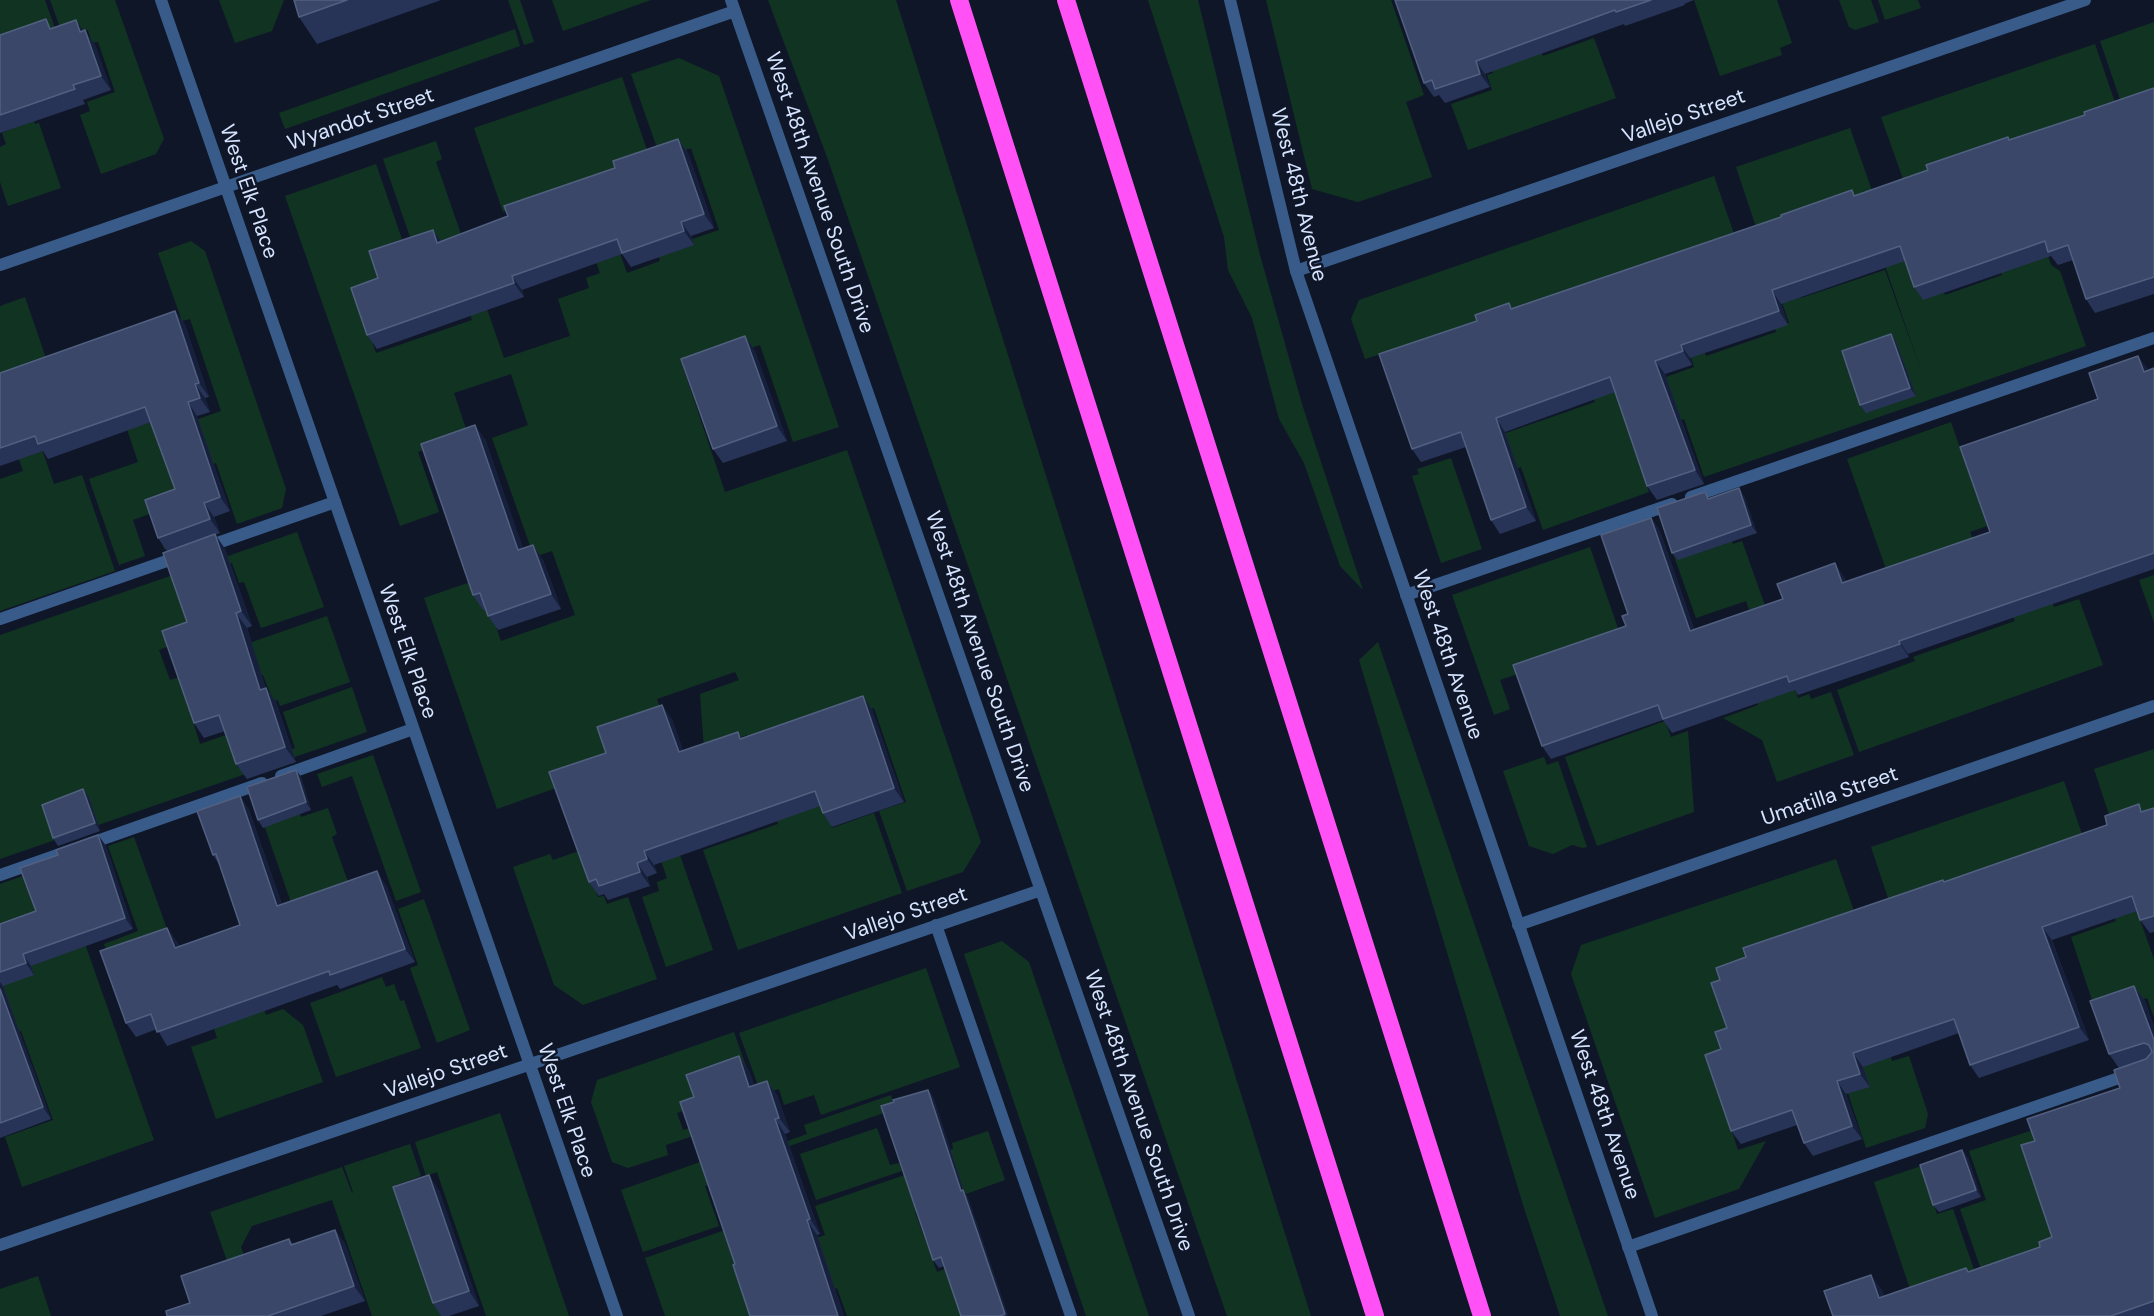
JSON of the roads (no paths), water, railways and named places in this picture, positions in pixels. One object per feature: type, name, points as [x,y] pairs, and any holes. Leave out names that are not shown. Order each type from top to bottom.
[{"type":"highway","points":[[959,0],[1374,1316]]},
{"type":"highway","points":[[1066,0],[1482,1316]]},
{"type":"street","name":"West Elk Place","points":[[161,0],[616,1316]]},
{"type":"street","name":"West 48th Avenue","points":[[1230,0],[1296,271],[1652,1316]]},
{"type":"street","name":"Vallejo Street","points":[[1296,271],[2085,0]]},
{"type":"street","name":"Wyandot Street","points":[[0,265],[733,6]]},
{"type":"street","name":"West 48th Avenue South Drive","points":[[733,6],[1189,1316]]},
{"type":"street","points":[[1406,595],[2154,338]]},
{"type":"street","points":[[0,619],[335,502]]},
{"type":"street","name":"Umatilla Street","points":[[1518,925],[2154,706]]},
{"type":"street","points":[[0,875],[413,729]]},
{"type":"street","name":"Vallejo Street","points":[[0,1245],[1041,890]]},
{"type":"street","points":[[936,925],[1071,1316]]},
{"type":"street","points":[[1628,1247],[2154,1066]]}]
